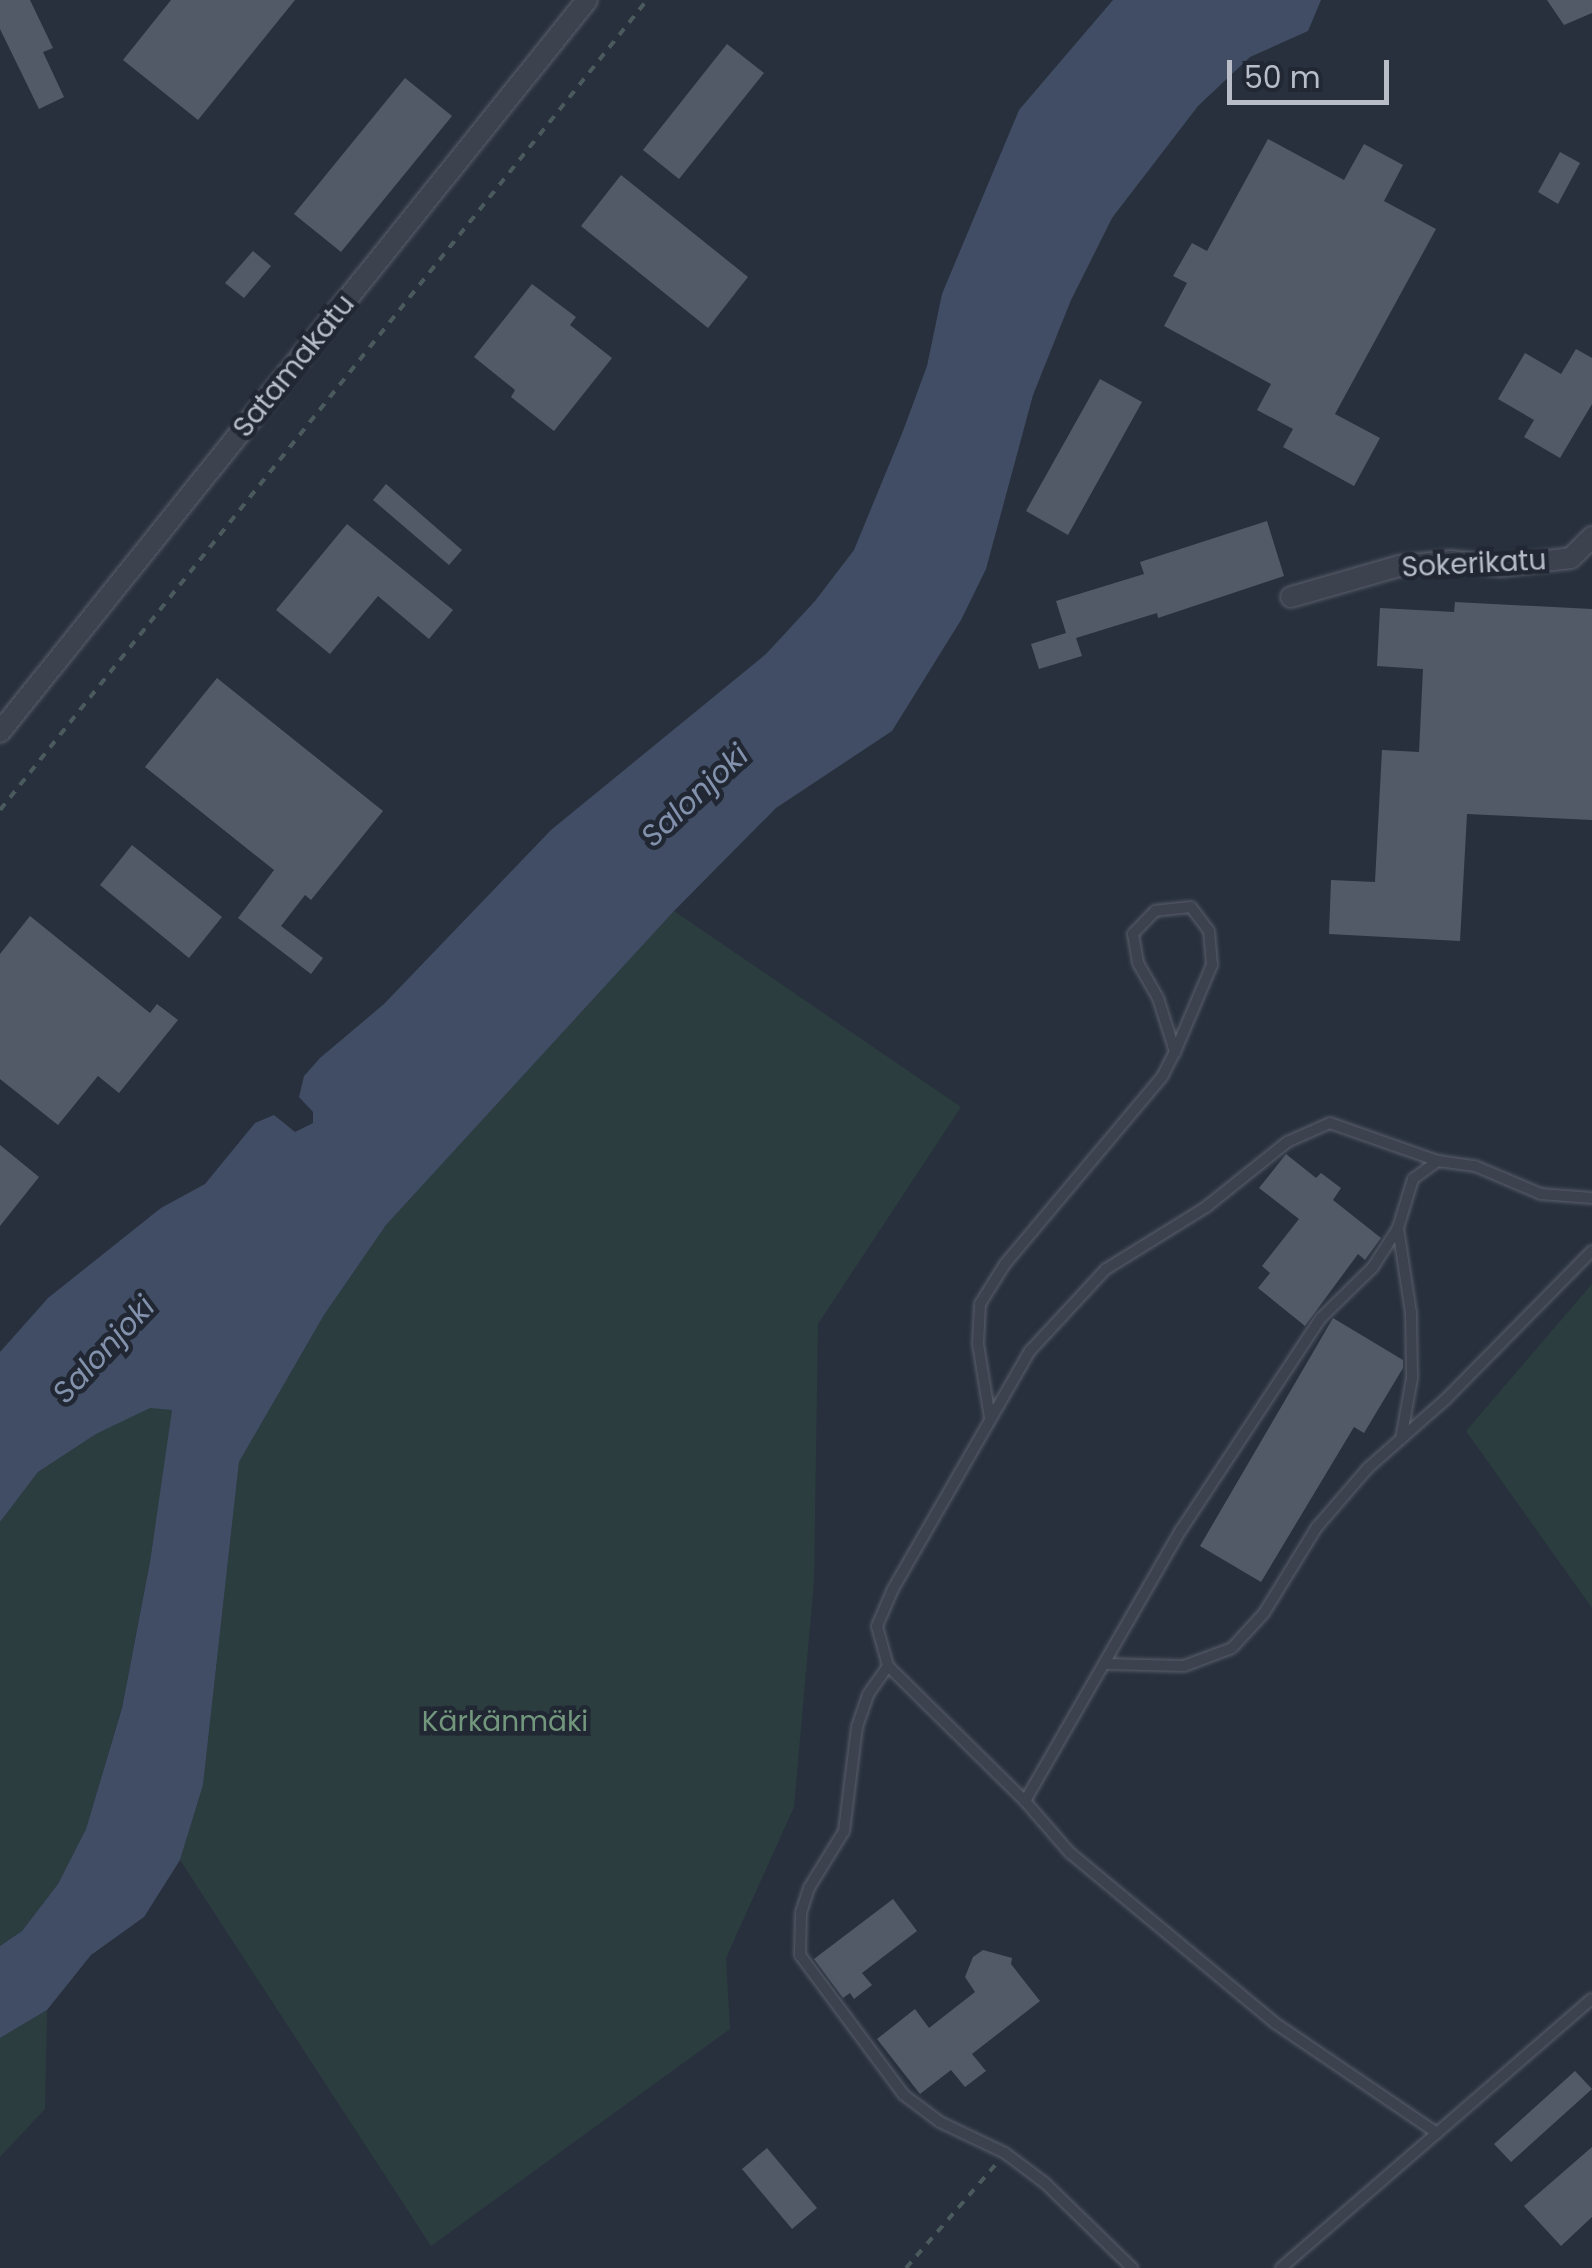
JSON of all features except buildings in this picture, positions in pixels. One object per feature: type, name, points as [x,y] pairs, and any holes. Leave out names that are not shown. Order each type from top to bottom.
[{"type":"street","name":"Satamakatu","points":[[0,732],[588,0]]},
{"type":"street","name":"Sokerikatu","points":[[1291,597],[1400,566],[1451,561],[1501,566],[1571,558],[1592,536]]},
{"type":"lane","points":[[990,1419],[978,1344],[980,1304],[1004,1264],[1162,1077],[1174,1052],[1212,966],[1208,931],[1191,907],[1155,912],[1133,934],[1138,962],[1158,998],[1174,1052]]},
{"type":"lane","points":[[1436,2132],[1275,2023],[1070,1853],[1025,1801],[888,1666],[877,1626],[893,1589],[1030,1351],[1106,1269],[1206,1207],[1288,1142],[1330,1122],[1438,1161],[1476,1166],[1541,1194],[1592,1198]]},
{"type":"lane","points":[[1025,1801],[1078,1702],[1107,1664],[1180,1530],[1321,1318],[1373,1267],[1398,1228],[1413,1180],[1438,1161]]},
{"type":"lane","points":[[1398,1228],[1412,1314],[1412,1378],[1401,1439]]},
{"type":"lane","points":[[1107,1664],[1184,1666],[1232,1648],[1264,1613],[1317,1527],[1368,1468],[1592,1251]]},
{"type":"lane","points":[[888,1666],[868,1694],[857,1727],[844,1831],[809,1888],[801,1913],[800,1955],[904,2095],[940,2122],[1006,2153],[1045,2183],[1132,2268]]},
{"type":"lane","points":[[1282,2268],[1592,1999]]},
{"type":"path","points":[[0,810],[647,0]]},
{"type":"path","points":[[906,2268],[1006,2153]]},
{"type":"green space","name":"Kärkänmäki","points":[[674,911],[961,1107],[818,1324],[814,1581],[794,1807],[726,1958],[730,2029],[431,2246],[180,1860],[203,1785],[239,1462],[324,1315],[386,1225]]},
{"type":"green space","points":[[1592,1284],[1592,1608],[1466,1431]]},
{"type":"green space","points":[[150,1407],[173,1409],[150,1562],[122,1707],[86,1829],[58,1884],[22,1931],[0,1946],[0,1522],[38,1472],[96,1434]]},
{"type":"green space","points":[[47,2010],[45,2109],[0,2157],[0,2038]]},
{"type":"water","name":"Salonjoki","points":[[1113,0],[1321,0],[1308,31],[1250,57],[1198,106],[1112,218],[1071,300],[1033,395],[986,569],[961,620],[892,731],[776,808],[674,911],[386,1225],[324,1315],[239,1462],[203,1785],[180,1860],[144,1917],[91,1955],[47,2010],[0,2038],[0,1946],[22,1931],[58,1884],[86,1829],[122,1708],[150,1562],[172,1410],[150,1408],[96,1434],[38,1472],[0,1522],[0,1352],[48,1298],[161,1208],[205,1184],[255,1123],[274,1115],[295,1132],[313,1123],[313,1112],[299,1097],[304,1076],[320,1058],[384,1004],[551,830],[766,654],[815,601],[854,550],[927,366],[942,294],[1019,110]]}]
